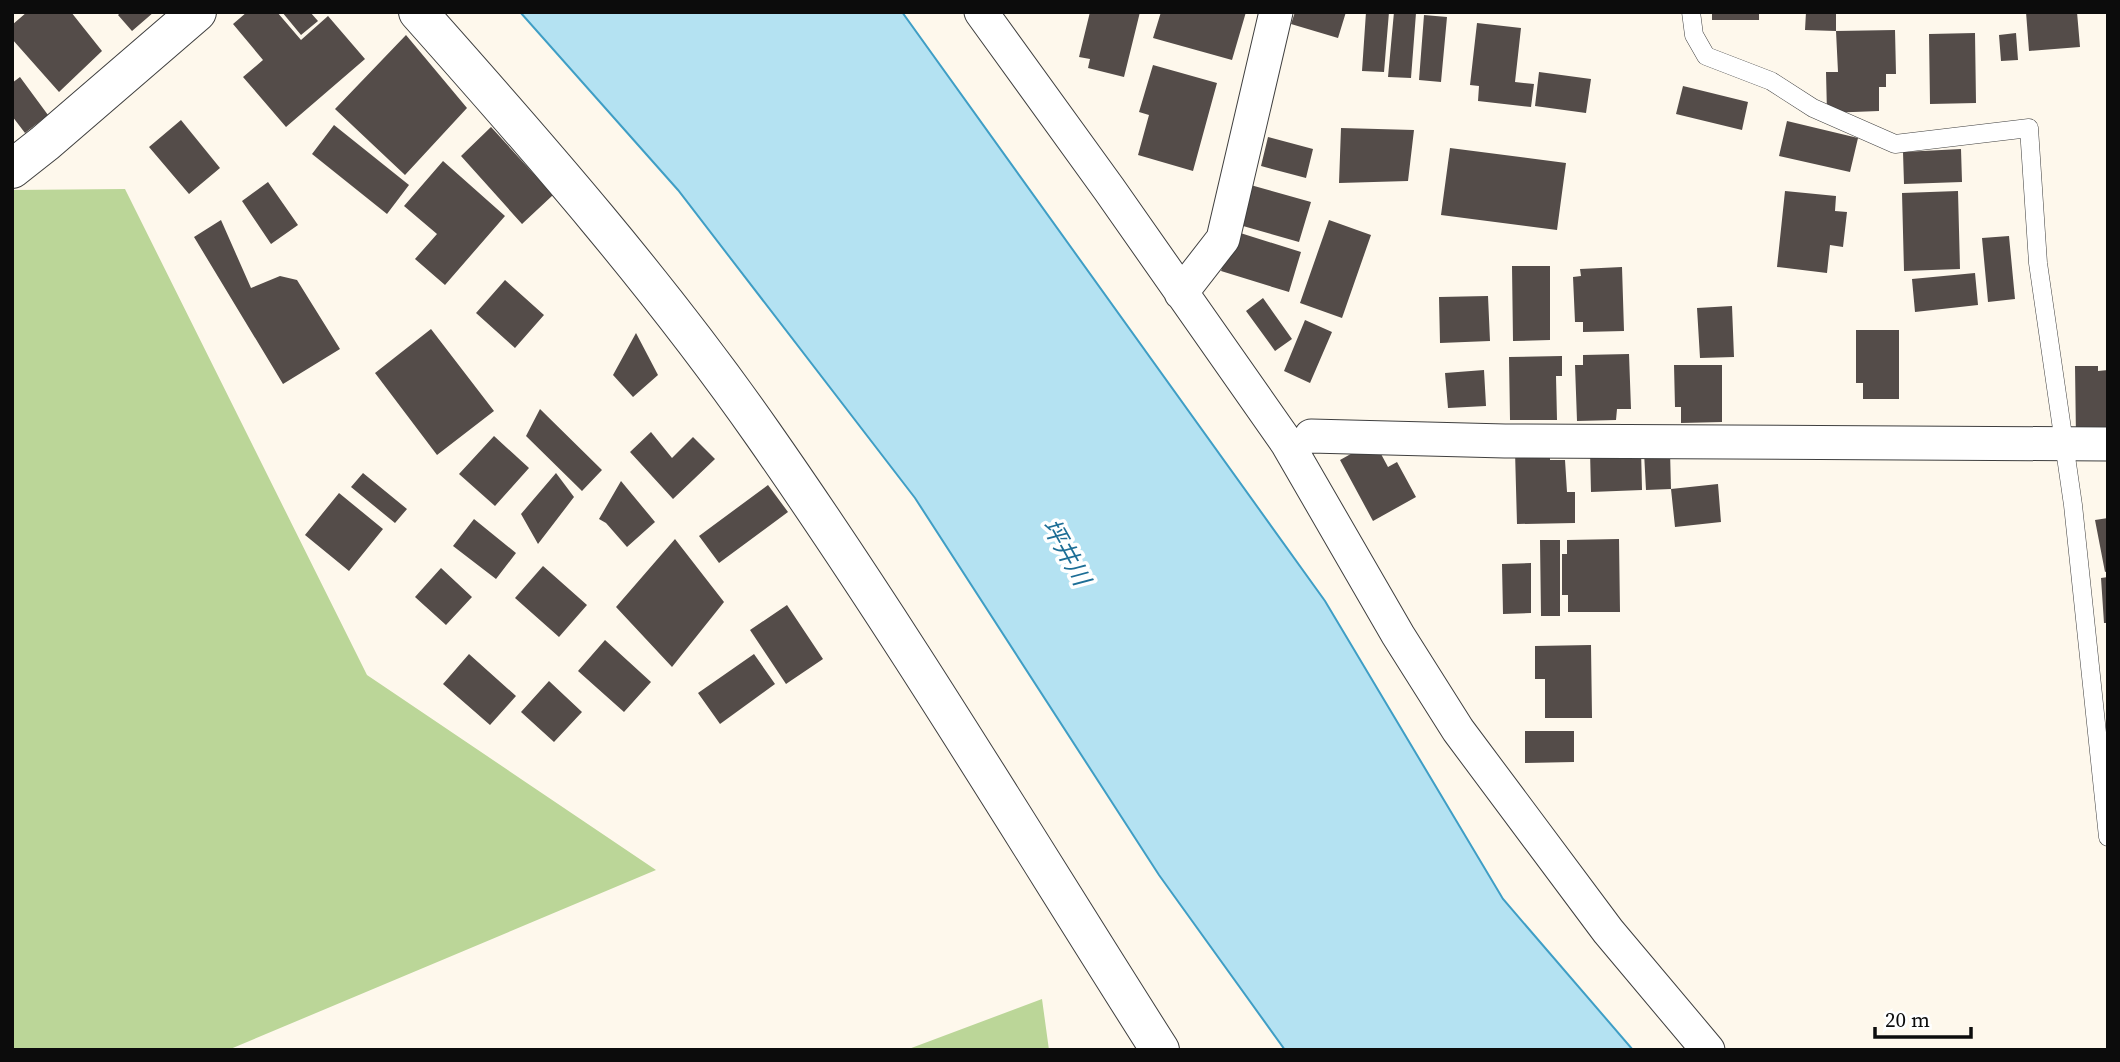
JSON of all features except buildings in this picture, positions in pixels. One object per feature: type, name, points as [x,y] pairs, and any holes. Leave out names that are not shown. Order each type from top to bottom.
[{"type":"street","points":[[12,169],[46,143],[197,12]]},
{"type":"street","points":[[418,12],[625,251],[762,433],[886,618],[1160,1050]]},
{"type":"street","points":[[981,12],[1287,443],[1398,635],[1458,730],[1608,931],[1708,1050]]},
{"type":"street","points":[[1181,293],[1223,239],[1276,12]]},
{"type":"street","points":[[1311,436],[1518,441],[2108,444]]},
{"type":"lane","points":[[1690,12],[1694,35],[1706,56],[1771,81],[1814,108],[1895,144],[2029,128],[2038,263],[2066,443],[2108,837]]},
{"type":"green space","points":[[125,189],[367,675],[656,870],[228,1050],[12,1050],[12,190]]},
{"type":"green space","points":[[1042,999],[1049,1050],[906,1050]]},
{"type":"water","name":"坪井川","points":[[520,12],[902,12],[1325,601],[1503,899],[1633,1050],[1285,1050],[1159,875],[915,498],[678,190]]}]
